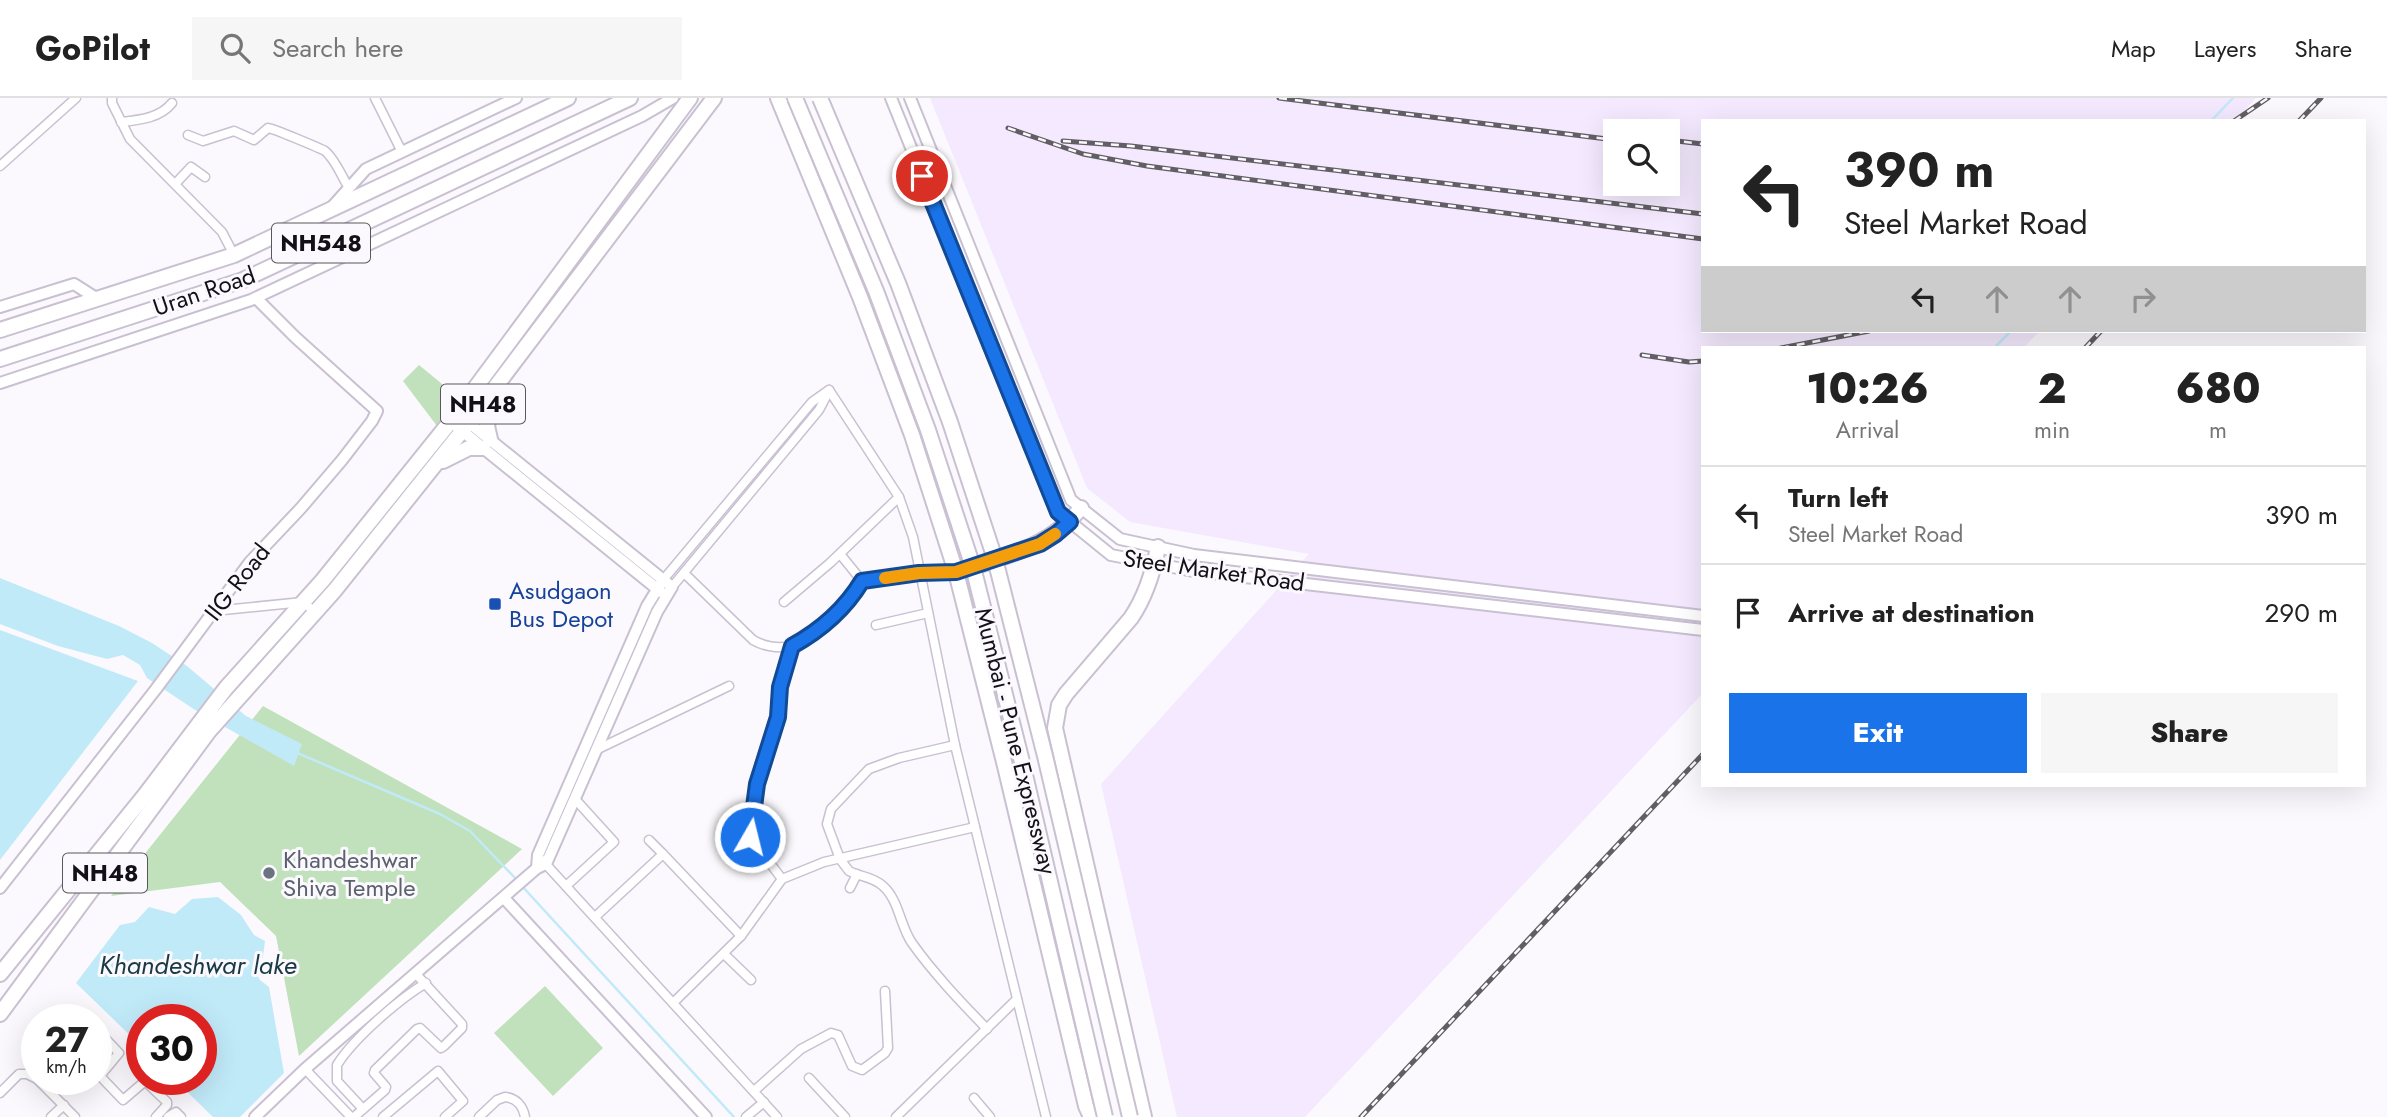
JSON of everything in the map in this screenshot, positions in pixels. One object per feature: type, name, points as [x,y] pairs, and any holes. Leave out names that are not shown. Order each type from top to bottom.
[{"type":"highway","name":"Uran Road","points":[[0,330],[234,255],[568,98]]},
{"type":"highway","name":"Uran Road","points":[[0,359],[243,279],[630,98]]},
{"type":"highway","name":"NH48","points":[[232,693],[315,612],[434,466],[460,422],[690,98]]},
{"type":"highway","name":"NH48","points":[[0,974],[145,795],[232,693],[303,602],[460,422],[495,387],[713,98]]},
{"type":"highway","points":[[778,98],[912,435],[956,572],[1086,1106],[1091,1117]]},
{"type":"highway","name":"Mumbai - Pune Expressway","points":[[795,98],[876,291],[928,430],[973,567],[1022,762],[1105,1117]]},
{"type":"highway","name":"Mumbai - Pune Expressway","points":[[820,98],[908,308],[950,422],[995,559],[1045,756],[1130,1117]]},
{"type":"highway","points":[[434,466],[469,448],[487,444],[487,419],[495,387]]},
{"type":"highway","points":[[956,572],[1040,544],[1070,522],[1081,508]]},
{"type":"highway","points":[[1144,1117],[1055,727],[1059,705],[1073,684],[1131,618],[1144,597],[1158,547]]},
{"type":"highway","name":"NH48","points":[[0,1014],[204,727]]},
{"type":"street","points":[[112,98],[130,139],[222,232],[234,255]]},
{"type":"street","points":[[375,98],[402,152]]},
{"type":"street","points":[[330,209],[366,169],[516,98]]},
{"type":"street","points":[[0,383],[257,298],[642,116],[673,98]]},
{"type":"street","name":"Steel Market Road","points":[[891,98],[1058,512],[1111,555],[1193,571],[1701,630]]},
{"type":"street","name":"Steel Market Road","points":[[910,98],[1071,500],[1120,539],[1194,555],[1701,615]]},
{"type":"street","points":[[0,166],[73,99]]},
{"type":"street","points":[[121,122],[166,111],[172,103]]},
{"type":"street","points":[[188,135],[203,141],[234,131],[254,140],[268,128],[274,129],[305,144],[323,149],[349,188]]},
{"type":"street","points":[[176,183],[191,167],[205,177]]},
{"type":"street","points":[[0,307],[74,284],[96,298]]},
{"type":"street","name":"IIG Road","points":[[0,888],[156,690],[250,562],[342,460],[377,411],[295,337],[257,298]]},
{"type":"street","points":[[829,390],[899,497],[913,537],[955,745],[1045,1116]]},
{"type":"street","points":[[255,1117],[305,1069],[516,888],[538,865],[575,799],[665,588],[684,573],[819,410],[829,390]]},
{"type":"street","points":[[538,865],[647,606],[665,588],[812,402],[829,390]]},
{"type":"street","points":[[460,422],[665,588]]},
{"type":"street","points":[[784,602],[840,554],[899,497]]},
{"type":"street","points":[[840,554],[862,581]]},
{"type":"street","points":[[684,573],[752,640],[761,645],[792,646],[844,607],[862,581],[919,573],[956,572]]},
{"type":"street","points":[[214,611],[303,602],[315,612]]},
{"type":"street","points":[[876,625],[928,613]]},
{"type":"street","points":[[782,880],[750,837],[757,784],[778,717],[780,687],[792,646]]},
{"type":"street","points":[[581,758],[729,687]]},
{"type":"street","points":[[955,745],[869,769],[831,809],[827,824],[840,859],[849,871],[865,875],[881,884],[887,891],[910,940],[931,968],[987,1029]]},
{"type":"street","points":[[566,886],[614,842],[575,799]]},
{"type":"street","points":[[673,1003],[741,936],[782,880],[824,862],[975,827]]},
{"type":"street","points":[[649,840],[741,936]]},
{"type":"street","points":[[594,917],[663,854]]},
{"type":"street","points":[[538,865],[566,886],[777,1117]]},
{"type":"street","points":[[850,888],[857,874]]},
{"type":"street","points":[[504,898],[706,1117]]},
{"type":"street","points":[[724,954],[751,981]]},
{"type":"street","points":[[305,1069],[352,1117],[386,1087],[374,1073],[375,1070],[416,1029],[420,1028],[440,1048],[444,1046],[462,1028],[462,1024],[416,974]]},
{"type":"street","points":[[363,1109],[337,1081],[337,1065],[368,1031],[426,983]]},
{"type":"street","points":[[754,1091],[801,1049],[831,1032],[838,1035],[852,1066],[862,1070],[869,1065],[888,1048],[885,991]]},
{"type":"street","points":[[896,1117],[1017,999]]},
{"type":"street","points":[[112,1046],[119,1053],[112,1061]]},
{"type":"street","points":[[383,1117],[438,1071],[463,1098],[445,1117]]},
{"type":"street","points":[[0,1093],[21,1074]]},
{"type":"street","points":[[809,1078],[845,1117]]},
{"type":"street","points":[[112,1089],[123,1100],[146,1082],[167,1102],[156,1117]]},
{"type":"street","points":[[54,1095],[75,1117]]},
{"type":"street","points":[[479,1117],[500,1098],[505,1097],[516,1101],[525,1117]]},
{"type":"street","points":[[974,1098],[990,1117]]},
{"type":"street","points":[[748,1116],[764,1102]]},
{"type":"street","points":[[51,1117],[64,1105]]},
{"type":"street","points":[[168,1117],[173,1112],[181,1117]]},
{"type":"shaded area","points":[[930,98],[2256,98],[2237,119],[1701,119],[1701,333],[2038,333],[2025,346],[1701,346],[1701,695],[1305,1117],[1177,1117],[1101,784],[1309,554],[1130,522],[1087,488]]},
{"type":"green space","points":[[419,365],[459,398],[437,426],[403,381]]},
{"type":"green space","points":[[263,706],[522,849],[299,1056],[276,936],[220,882],[111,896]]},
{"type":"green space","points":[[545,986],[603,1048],[553,1096],[494,1033]]},
{"type":"water","points":[[0,578],[119,626],[152,643],[187,666],[246,716],[302,744],[294,766],[195,710],[147,678],[140,665],[123,655],[107,659],[58,646],[0,624]]},
{"type":"water","points":[[0,630],[138,681],[0,860]]},
{"type":"water","name":"Khandeshwar lake","points":[[218,897],[241,915],[254,935],[265,941],[263,957],[254,969],[260,980],[269,987],[284,1073],[240,1117],[213,1117],[190,1095],[217,1095],[217,1004],[126,1004],[126,1031],[112,1018],[112,1004],[98,1004],[76,983],[120,925],[135,922],[149,907],[175,914],[192,899]]},
{"type":"waterway","points":[[2213,119],[2233,98]]},
{"type":"waterway","points":[[1996,346],[2009,333]]},
{"type":"waterway","points":[[295,752],[440,814],[470,831],[517,880]]},
{"type":"waterway","points":[[521,885],[734,1117]]},
{"type":"railway","points":[[1279,98],[1603,138]]},
{"type":"railway","points":[[2237,119],[2268,98]]},
{"type":"railway","points":[[2301,119],[2321,98]]},
{"type":"railway","points":[[1008,128],[1083,154],[1147,166],[1701,239]]},
{"type":"railway","points":[[1063,141],[1131,146],[1701,214]]},
{"type":"railway","points":[[1680,141],[1701,144]]},
{"type":"railway","points":[[1791,346],[1859,333]]},
{"type":"railway","points":[[2087,346],[2099,333]]},
{"type":"railway","points":[[1642,355],[1701,361]]},
{"type":"railway","points":[[1361,1117],[1701,756]]},
{"type":"slow traffic","points":[[885,578],[919,573],[956,572],[1040,544],[1055,534]]},
{"type":"place","name":"Asudgaon Bus Depot","points":[[495,604]]},
{"type":"place","name":"Khandeshwar Shiva Temple","points":[[269,873]]},
{"type":"route","points":[[750,837],[757,784],[778,717],[780,687],[792,646],[844,607],[862,581],[919,573],[956,572],[1040,544],[1070,522],[1058,512],[922,176]]}]
